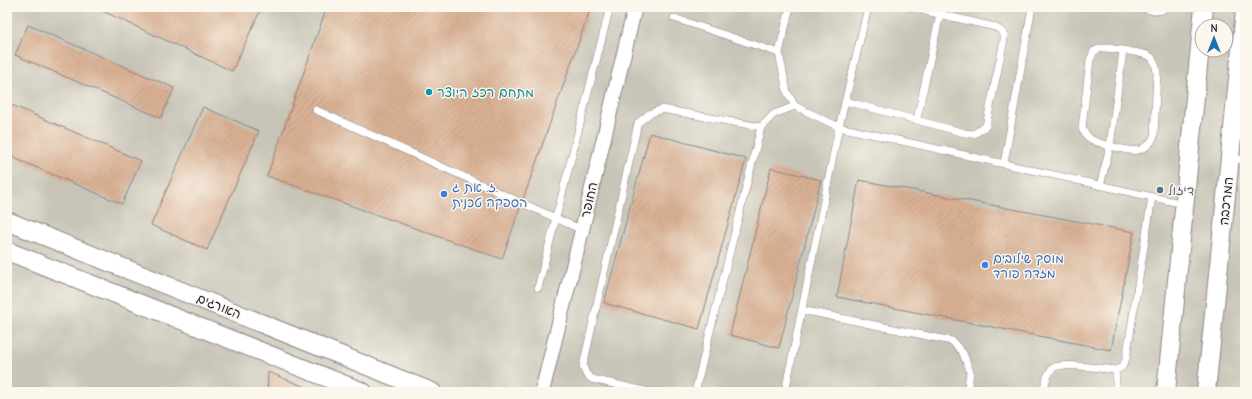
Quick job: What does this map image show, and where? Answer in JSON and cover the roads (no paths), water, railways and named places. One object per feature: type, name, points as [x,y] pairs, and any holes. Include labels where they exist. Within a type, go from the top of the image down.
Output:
[{"type":"street","name":"החופר","points":[[542,392],[635,7]]},
{"type":"street","points":[[1203,18],[1204,7]]},
{"type":"street","name":"המרכבה","points":[[1206,392],[1238,159],[1245,10]]},
{"type":"street","points":[[1166,392],[1199,58]]},
{"type":"street","name":"האורגים","points":[[7,221],[432,392]]},
{"type":"street","name":"האורגים","points":[[7,251],[363,392]]},
{"type":"lane","points":[[538,288],[610,7]]},
{"type":"lane","points":[[790,7],[779,53],[787,92],[795,106],[839,127],[1184,204]]},
{"type":"lane","points":[[785,392],[839,127],[868,7]]},
{"type":"lane","points":[[846,101],[965,133],[974,134],[986,126],[1004,34],[995,27],[909,7]]},
{"type":"lane","points":[[1004,164],[1032,7]]},
{"type":"lane","points":[[1139,7],[1155,11],[1162,10],[1164,7]]},
{"type":"lane","points":[[917,119],[940,14]]},
{"type":"lane","points":[[674,18],[779,53]]},
{"type":"lane","points":[[1101,48],[1146,54],[1152,57],[1157,72],[1154,137],[1149,145],[1136,151],[1110,146],[1090,139],[1085,135],[1082,128],[1090,60],[1094,51],[1101,48]]},
{"type":"lane","points":[[1100,186],[1110,146],[1123,51]]},
{"type":"lane","points":[[695,392],[762,127],[774,114],[795,106]]},
{"type":"lane","points":[[650,392],[592,379],[586,374],[583,366],[638,123],[649,114],[662,109],[762,127]]},
{"type":"lane","points":[[316,110],[582,230]]},
{"type":"lane","points":[[1043,392],[1048,374],[1053,368],[1062,365],[1116,370],[1122,367],[1126,359],[1152,197]]},
{"type":"lane","points":[[802,310],[952,341],[964,353],[970,372],[967,392]]},
{"type":"lane","points":[[1116,370],[1116,392]]},
{"type":"place","name":"מתחם רכז היוצר","points":[[429,92]]},
{"type":"place","name":"דיזול","points":[[1160,190]]},
{"type":"place","name":"ז. את ג. הספקה טכנית","points":[[444,194]]},
{"type":"place","name":"מוסך שילובים מזדה פורד","points":[[985,265]]}]
